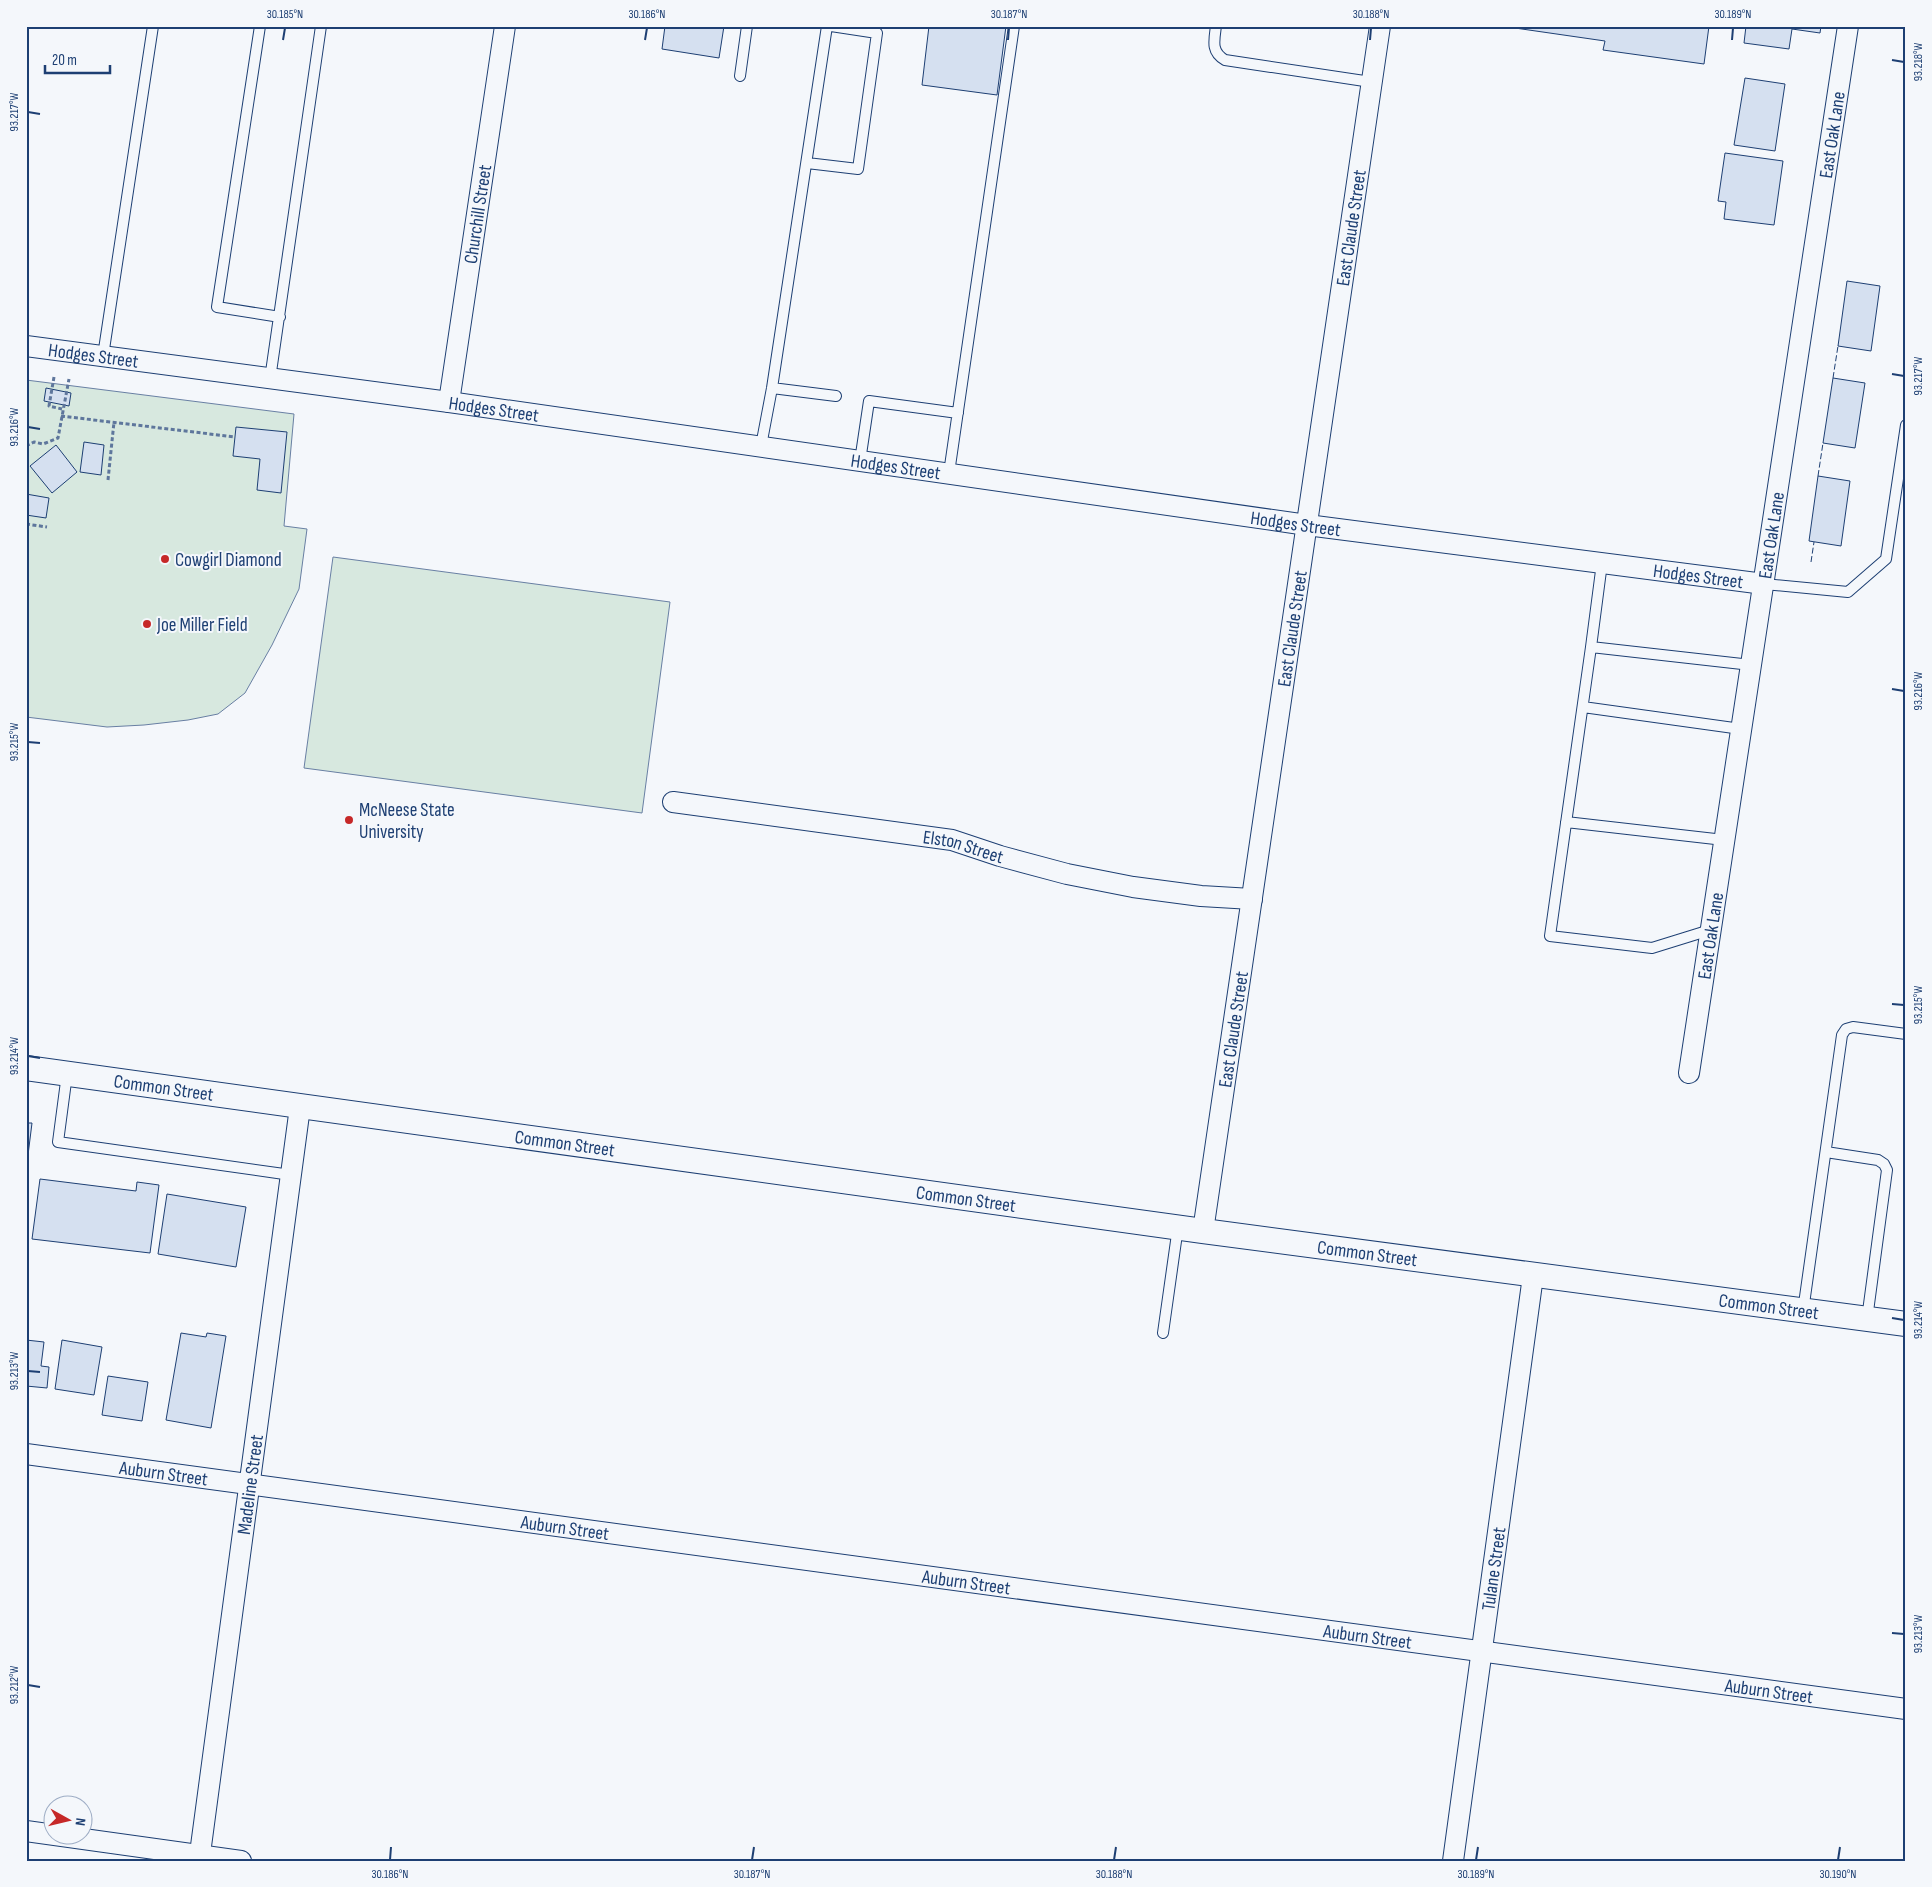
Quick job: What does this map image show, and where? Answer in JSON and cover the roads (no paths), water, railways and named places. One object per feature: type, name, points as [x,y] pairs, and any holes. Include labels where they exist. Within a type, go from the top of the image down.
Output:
[{"type":"street","name":"Churchill Street","points":[[449,402],[505,26]]},
{"type":"street","name":"East Oak Lane","points":[[1689,1073],[1848,26]]},
{"type":"street","name":"East Claude Street","points":[[1203,1231],[1371,82],[1375,27]]},
{"type":"street","name":"Hodges Street","points":[[26,346],[449,402],[1307,525],[1764,584]]},
{"type":"street","name":"Elston Street","points":[[673,802],[952,840],[1057,872],[1124,886],[1201,896],[1252,899]]},
{"type":"street","name":"Common Street","points":[[26,1068],[1533,1276],[1906,1324]]},
{"type":"street","name":"Madeline Street","points":[[199,1858],[300,1107]]},
{"type":"street","name":"Tulane Street","points":[[1453,1861],[1533,1276]]},
{"type":"street","name":"Auburn Street","points":[[26,1454],[1906,1708]]},
{"type":"street","points":[[26,1831],[199,1858],[241,1861]]},
{"type":"lane","points":[[103,356],[152,26]]},
{"type":"lane","points":[[260,26],[217,307],[280,317]]},
{"type":"lane","points":[[270,379],[321,26]]},
{"type":"lane","points":[[740,76],[748,26]]},
{"type":"lane","points":[[761,446],[772,388],[827,26]]},
{"type":"lane","points":[[807,163],[858,169],[877,33],[831,26]]},
{"type":"lane","points":[[950,474],[1014,26]]},
{"type":"lane","points":[[1216,26],[1215,53],[1225,60],[1371,82]]},
{"type":"lane","points":[[772,388],[836,396]]},
{"type":"lane","points":[[860,460],[869,401],[958,413]]},
{"type":"lane","points":[[1764,584],[1848,592],[1886,559],[1906,425]]},
{"type":"lane","points":[[1602,563],[1550,936],[1652,948],[1710,930]]},
{"type":"lane","points":[[1591,647],[1751,665]]},
{"type":"lane","points":[[1583,707],[1741,729]]},
{"type":"lane","points":[[1566,822],[1724,840]]},
{"type":"lane","points":[[1803,1311],[1842,1035],[1846,1029],[1853,1027],[1906,1034]]},
{"type":"lane","points":[[67,1074],[58,1142],[291,1175]]},
{"type":"lane","points":[[1826,1152],[1878,1160],[1884,1164],[1887,1170],[1867,1319]]},
{"type":"lane","points":[[1163,1333],[1178,1227]]},
{"type":"place","name":"Cowgirl Diamond","points":[[165,559]]},
{"type":"place","name":"Joe Miller Field","points":[[147,624]]},
{"type":"place","name":"McNeese State University","points":[[349,820]]}]
